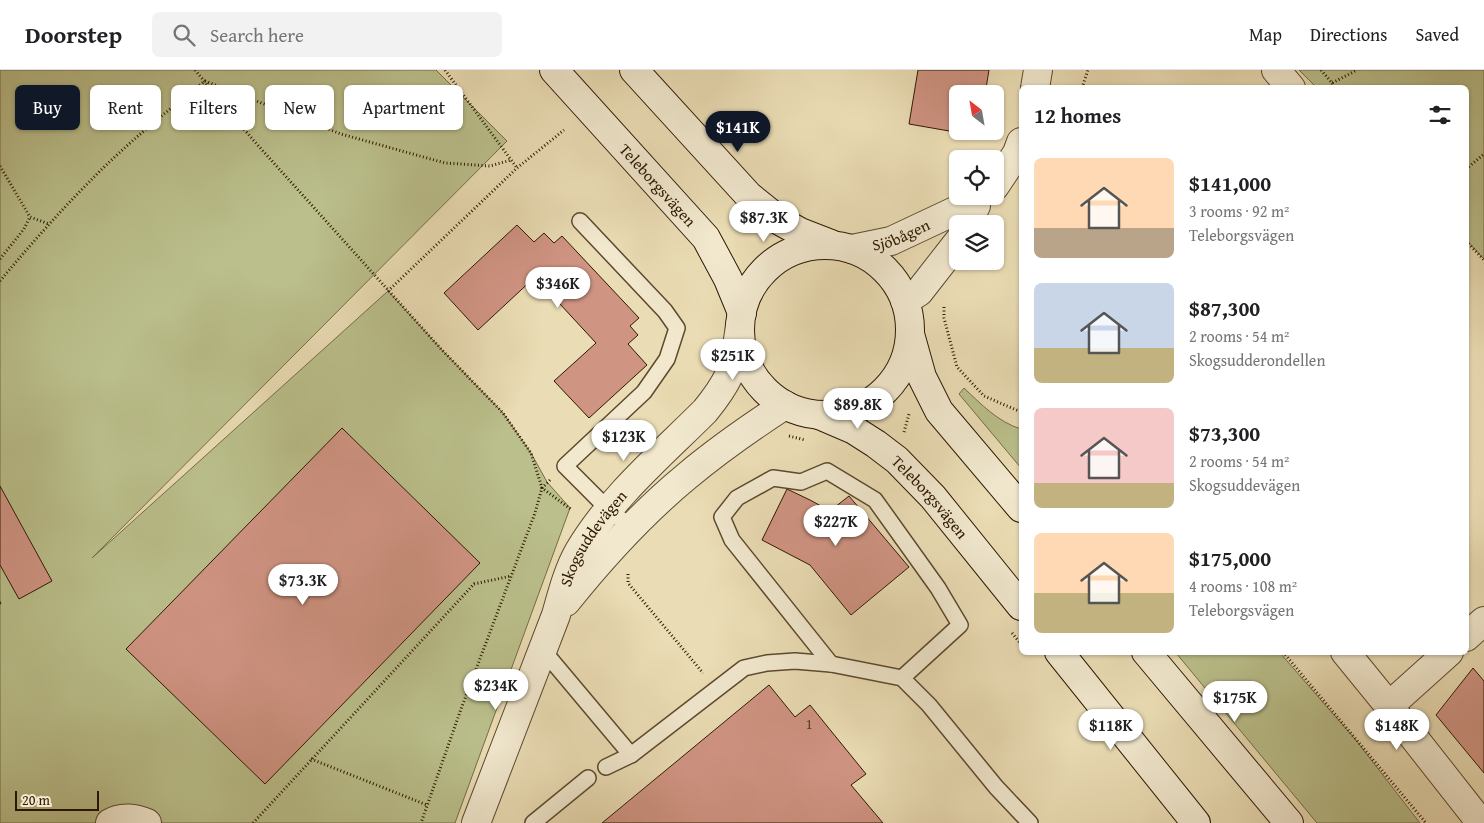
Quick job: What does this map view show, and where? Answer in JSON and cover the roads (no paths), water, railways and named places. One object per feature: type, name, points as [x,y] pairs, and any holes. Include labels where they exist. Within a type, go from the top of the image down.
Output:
[{"type":"main road","name":"Teleborgsvägen","points":[[554,70],[706,238],[722,265],[741,319]]},
{"type":"main road","points":[[634,70],[748,196],[780,221],[800,232],[866,255],[890,274],[899,287],[909,317],[910,333],[908,350],[902,366],[893,380],[882,393],[868,403],[852,410],[835,414],[801,411],[774,397],[755,377],[743,352],[741,319],[746,299],[753,286],[771,265],[789,254],[809,246],[845,248]]},
{"type":"main road","points":[[1036,85],[1038,70]]},
{"type":"main road","points":[[1276,70],[1288,85]]},
{"type":"main road","points":[[1004,172],[1019,148]]},
{"type":"main road","name":"Sjöbågen","points":[[845,248],[891,242],[957,210],[977,209]]},
{"type":"main road","points":[[905,301],[920,292],[949,254]]},
{"type":"main road","name":"Skogsuddevägen","points":[[476,823],[556,615],[578,552],[608,509],[705,412],[718,394],[730,374],[741,319]]},
{"type":"main road","points":[[910,333],[922,378],[939,411],[1019,506]]},
{"type":"main road","name":"Skogsuddevägen","points":[[556,615],[583,581],[632,528],[685,477],[740,434],[785,404]]},
{"type":"main road","name":"Teleborgsvägen","points":[[818,414],[854,430],[876,444],[897,460],[933,497],[1015,618]]},
{"type":"main road","points":[[1469,634],[1484,621]]},
{"type":"main road","points":[[1061,655],[1196,823]]},
{"type":"main road","points":[[1148,655],[1288,823]]},
{"type":"main road","points":[[1347,655],[1390,706],[1481,823]]},
{"type":"main road","points":[[1390,706],[1446,655]]},
{"type":"main road","points":[[110,823],[114,820],[135,818],[147,823]]},
{"type":"lane","points":[[580,222],[665,311],[677,328],[668,359],[644,392],[565,466],[608,509],[632,528]]},
{"type":"lane","points":[[831,664],[732,540],[722,517],[737,498],[772,478],[801,482],[827,471],[876,500],[938,588],[960,625],[902,678]]},
{"type":"lane","points":[[542,649],[632,755]]},
{"type":"lane","points":[[606,767],[632,755],[744,668],[767,663],[795,661],[831,664],[902,678],[930,705],[996,787],[1030,823]]},
{"type":"lane","points":[[532,823],[588,778]]}]
